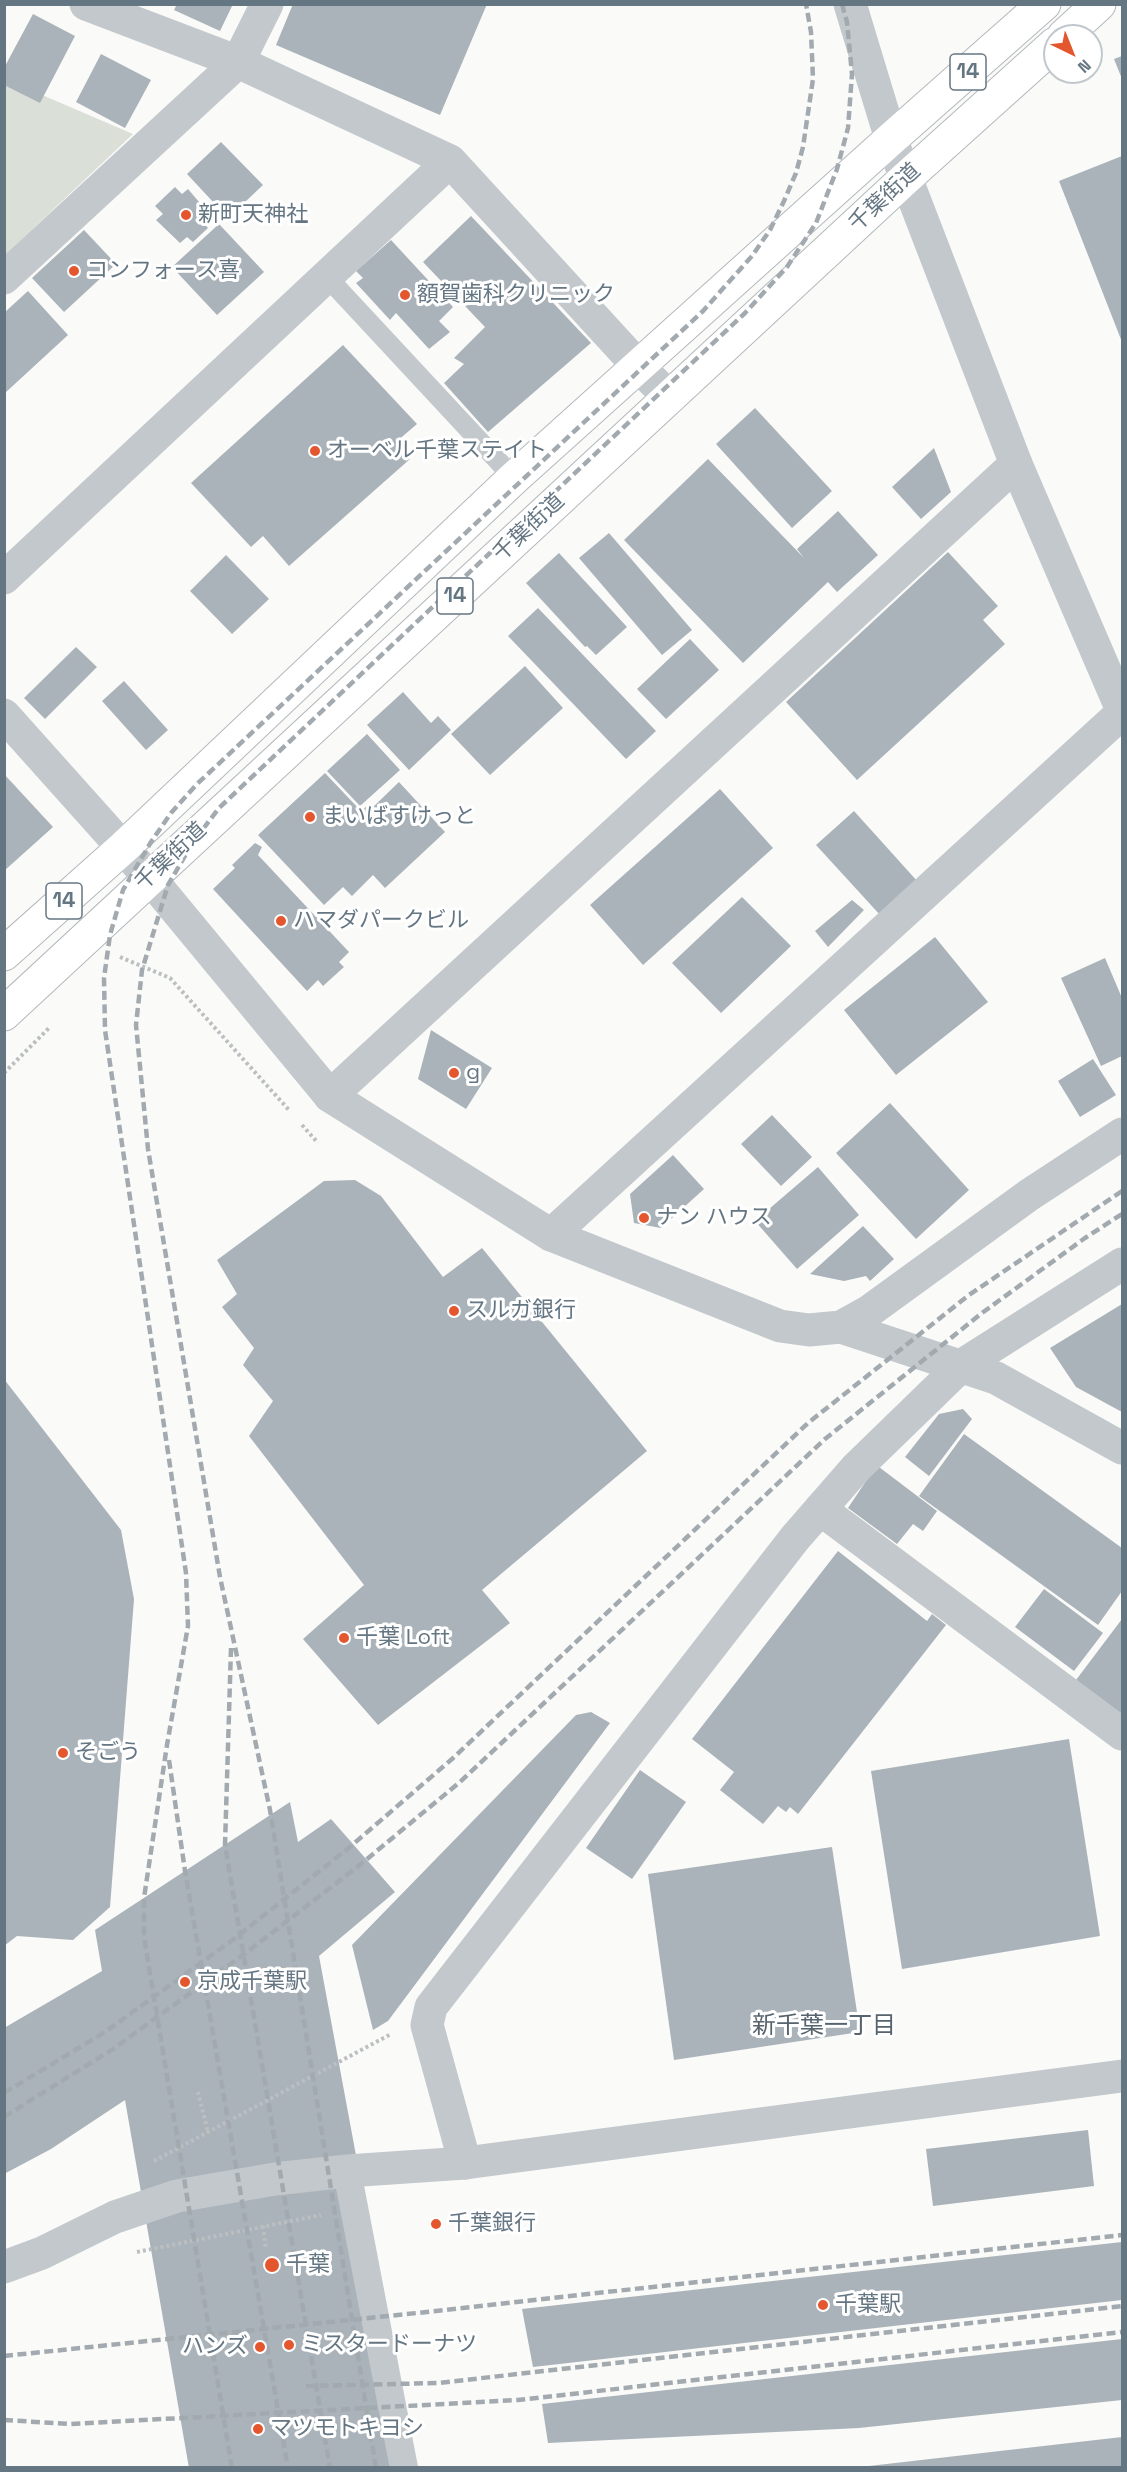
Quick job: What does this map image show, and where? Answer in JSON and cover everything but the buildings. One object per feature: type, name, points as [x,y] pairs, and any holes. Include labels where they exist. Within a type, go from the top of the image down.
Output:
[{"type":"highway","name":"千葉街道","points":[[4,954],[124,847],[514,478],[1044,4]]},
{"type":"highway","points":[[1077,24],[1099,4]]},
{"type":"highway","name":"千葉街道","points":[[4,1014],[149,877],[906,178],[1043,55]]},
{"type":"street","points":[[86,4],[238,62],[450,161],[639,368],[670,398]]},
{"type":"street","points":[[4,278],[238,62],[267,4]]},
{"type":"street","points":[[551,1235],[1122,711],[1016,465],[891,139],[845,6]]},
{"type":"street","points":[[4,578],[450,161]]},
{"type":"street","points":[[330,1096],[1016,465]]},
{"type":"street","points":[[4,715],[124,847],[330,1096],[551,1235],[780,1326],[809,1330],[841,1327],[996,1378],[1122,1448]]},
{"type":"street","points":[[841,1327],[868,1312],[1029,1194],[1122,1134]]},
{"type":"street","points":[[465,2163],[427,2025],[431,2007],[795,1538],[856,1468],[961,1366],[1122,1264]]},
{"type":"street","points":[[820,1509],[1122,1734]]},
{"type":"street","points":[[4,2267],[42,2253],[115,2217],[177,2196],[275,2179],[347,2171],[465,2163],[1122,2076]]},
{"type":"street","points":[[347,2171],[404,2468]]},
{"type":"lane","points":[[327,277],[514,478]]},
{"type":"path","points":[[117,956],[170,978],[318,1143]]},
{"type":"path","points":[[4,1073],[56,1020]]},
{"type":"path","points":[[151,2163],[389,2036],[395,2028]]},
{"type":"path","points":[[198,2092],[208,2132]]},
{"type":"path","points":[[127,2255],[354,2209]]},
{"type":"path","points":[[263,2226],[266,2249]]},
{"type":"shaded area","points":[[5,79],[133,134],[5,255]]},
{"type":"railway","points":[[232,2468],[144,1937],[144,1898],[188,1626],[186,1573],[105,1030],[104,978],[110,935],[123,890],[171,813],[197,784],[703,311],[752,256],[770,230],[784,201],[796,173],[803,147],[813,79],[811,32],[806,4]]},
{"type":"railway","points":[[376,2468],[270,1810],[220,1577],[148,1149],[136,1025],[142,970],[168,885],[193,842],[219,808],[745,313],[787,267],[816,223],[837,169],[848,128],[852,74],[847,22],[842,4]]},
{"type":"railway","points":[[4,2093],[105,2032],[234,1939],[351,1846],[452,1759],[808,1423],[969,1295],[1122,1191]]},
{"type":"railway","points":[[4,2117],[113,2049],[247,1952],[361,1864],[460,1782],[825,1439],[982,1313],[1122,1214]]},
{"type":"railway","points":[[231,1648],[225,1845],[330,2468]]},
{"type":"railway","points":[[169,1760],[185,1871],[288,2468]]},
{"type":"railway","points":[[4,2356],[1122,2235]]},
{"type":"railway","points":[[306,2386],[438,2383],[1122,2306]]},
{"type":"railway","points":[[4,2420],[70,2424],[518,2400],[1122,2332]]},
{"type":"place","name":"新町天神社","points":[[186,215]]},
{"type":"place","name":"コンフォース喜","points":[[74,271]]},
{"type":"place","name":"額賀歯科クリニック","points":[[405,295]]},
{"type":"place","name":"オーベル千葉ステイト","points":[[315,451]]},
{"type":"place","name":"まいばすけっと","points":[[310,817]]},
{"type":"place","name":"ハマダパークビル","points":[[281,921]]},
{"type":"place","name":"g","points":[[454,1073]]},
{"type":"place","name":"ナン ハウス","points":[[644,1218]]},
{"type":"place","name":"スルガ銀行","points":[[454,1311]]},
{"type":"place","name":"千葉 Loft","points":[[344,1638]]},
{"type":"place","name":"そごう","points":[[63,1753]]},
{"type":"place","name":"京成千葉駅","points":[[185,1982]]},
{"type":"place","name":"千葉銀行","points":[[436,2224]]},
{"type":"place","name":"千葉","points":[[272,2265]]},
{"type":"place","name":"千葉駅","points":[[823,2305]]},
{"type":"place","name":"ミスタードーナツ","points":[[289,2345]]},
{"type":"place","name":"ハンズ","points":[[260,2347]]},
{"type":"place","name":"マツモトキヨシ","points":[[258,2429]]},
{"type":"district","name":"新千葉一丁目","points":[[824,2026]]}]
